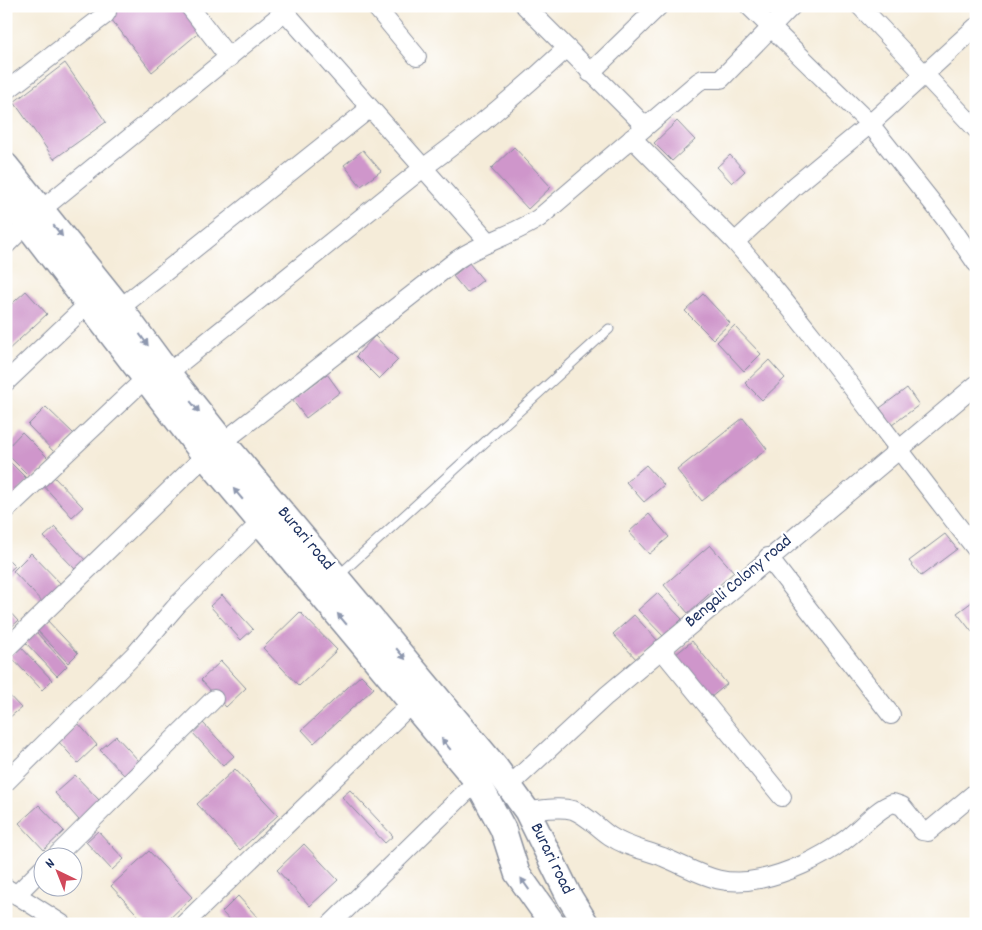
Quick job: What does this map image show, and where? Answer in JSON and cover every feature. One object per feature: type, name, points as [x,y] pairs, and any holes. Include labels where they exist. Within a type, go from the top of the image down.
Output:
[{"type":"main road","name":"Burari road","points":[[6,166],[34,216],[89,303],[157,375],[214,449],[261,522],[477,781],[503,828],[517,873],[553,924]]},
{"type":"main road","name":"Burari road","points":[[6,197],[34,216],[120,308],[157,375]]},
{"type":"main road","name":"Burari road","points":[[214,449],[336,577],[496,768],[528,811],[561,881],[586,924]]},
{"type":"street","points":[[6,91],[105,15],[107,12],[106,6]]},
{"type":"street","points":[[189,6],[229,58]]},
{"type":"street","points":[[375,6],[417,57]]},
{"type":"street","points":[[525,6],[645,126]]},
{"type":"street","points":[[590,72],[659,6]]},
{"type":"street","points":[[749,6],[870,124],[950,225],[976,263]]},
{"type":"street","points":[[6,649],[214,449],[458,259],[488,241],[517,230],[539,218],[645,126],[703,79],[721,78],[792,6]]},
{"type":"street","points":[[860,6],[976,129]]},
{"type":"street","points":[[6,245],[34,216],[229,58],[282,9],[488,241]]},
{"type":"street","points":[[735,242],[795,186],[870,124],[976,26]]},
{"type":"street","points":[[6,510],[157,375],[460,141],[522,90],[567,48]]},
{"type":"street","points":[[120,308],[369,109]]},
{"type":"street","points":[[632,138],[735,242],[823,348],[898,450],[976,548]]},
{"type":"street","points":[[6,382],[89,303]]},
{"type":"street","name":"Bengali Colony road","points":[[509,786],[606,696],[768,557],[976,385]]},
{"type":"street","points":[[6,782],[136,654],[178,604],[261,522]]},
{"type":"street","points":[[768,557],[891,716]]},
{"type":"street","points":[[661,649],[782,797]]},
{"type":"street","points":[[64,848],[214,698]]},
{"type":"street","points":[[184,924],[412,702]]},
{"type":"street","points":[[331,924],[477,781]]},
{"type":"street","points":[[528,811],[573,810],[611,837],[629,846],[664,858],[699,875],[729,883],[778,874],[813,859],[842,843],[893,803],[902,806],[922,831],[928,832],[976,792]]},
{"type":"street","points":[[32,876],[11,892],[62,924]]},
{"type":"lane","points":[[336,577],[609,329]]},
{"type":"building","points":[[118,6],[183,6],[202,30],[152,72],[108,15]]},
{"type":"building","points":[[65,63],[106,122],[54,159],[14,102]]},
{"type":"building","points":[[677,121],[695,140],[672,161],[654,143]]},
{"type":"building","points":[[514,147],[551,187],[528,209],[491,169]]},
{"type":"building","points":[[363,150],[381,171],[361,186],[344,165]]},
{"type":"building","points":[[730,155],[745,171],[732,183],[717,167]]},
{"type":"building","points":[[469,263],[483,280],[467,293],[453,276]]},
{"type":"building","points":[[26,291],[47,314],[6,352],[6,309]]},
{"type":"building","points":[[703,294],[730,323],[713,339],[685,311]]},
{"type":"building","points":[[734,326],[761,354],[744,371],[717,342]]},
{"type":"building","points":[[375,336],[398,360],[379,379],[356,356]]},
{"type":"building","points":[[769,360],[785,378],[762,400],[745,383]]},
{"type":"building","points":[[327,374],[340,392],[306,418],[292,400]]},
{"type":"building","points":[[907,388],[919,405],[892,425],[880,408]]},
{"type":"building","points":[[46,407],[75,435],[56,454],[28,425]]},
{"type":"building","points":[[743,418],[767,449],[702,501],[677,470]]},
{"type":"building","points":[[22,432],[51,461],[32,479],[6,453],[6,449]]},
{"type":"building","points":[[6,458],[29,481],[11,499],[6,495]]},
{"type":"building","points":[[646,465],[664,485],[644,502],[626,482]]},
{"type":"building","points":[[51,474],[83,507],[72,517],[41,483]]},
{"type":"building","points":[[649,514],[669,537],[649,554],[629,532]]},
{"type":"building","points":[[55,527],[86,561],[76,570],[44,537]]},
{"type":"building","points":[[945,534],[957,549],[921,576],[909,561]]},
{"type":"building","points":[[710,545],[734,572],[688,613],[664,585]]},
{"type":"building","points":[[31,553],[64,587],[45,605],[13,571]]},
{"type":"building","points":[[6,557],[15,566],[6,574]]},
{"type":"building","points":[[657,593],[682,619],[664,637],[638,610]]},
{"type":"building","points":[[222,595],[253,629],[241,640],[210,606]]},
{"type":"building","points":[[976,599],[976,629],[972,632],[957,613]]},
{"type":"building","points":[[6,608],[18,621],[9,629],[6,625]]},
{"type":"building","points":[[300,612],[337,650],[299,686],[263,648]]},
{"type":"building","points":[[634,615],[659,642],[638,661],[613,634]]},
{"type":"building","points":[[46,619],[78,653],[68,663],[36,629]]},
{"type":"building","points":[[36,632],[67,666],[57,676],[25,642]]},
{"type":"building","points":[[692,641],[727,684],[710,698],[675,655]]},
{"type":"building","points":[[20,646],[52,680],[42,690],[10,656]]},
{"type":"building","points":[[221,661],[246,688],[226,707],[201,680]]},
{"type":"building","points":[[361,675],[374,688],[314,743],[302,730]]},
{"type":"building","points":[[6,692],[21,708],[10,717],[6,713]]},
{"type":"building","points":[[78,723],[97,745],[78,763],[58,741]]},
{"type":"building","points":[[203,723],[234,756],[223,766],[192,732]]},
{"type":"building","points":[[116,736],[139,761],[124,775],[100,750]]},
{"type":"building","points":[[235,769],[278,815],[240,850],[197,804]]},
{"type":"building","points":[[75,775],[100,801],[79,820],[55,793]]},
{"type":"building","points":[[350,790],[393,836],[385,843],[342,797]]},
{"type":"building","points":[[39,805],[64,831],[46,848],[42,848],[19,823]]},
{"type":"building","points":[[98,831],[124,859],[112,870],[86,842]]},
{"type":"building","points":[[304,844],[338,880],[310,906],[277,870]]},
{"type":"building","points":[[149,851],[192,897],[164,924],[146,924],[111,886]]},
{"type":"building","points":[[238,896],[259,919],[253,924],[233,924],[222,912]]}]
